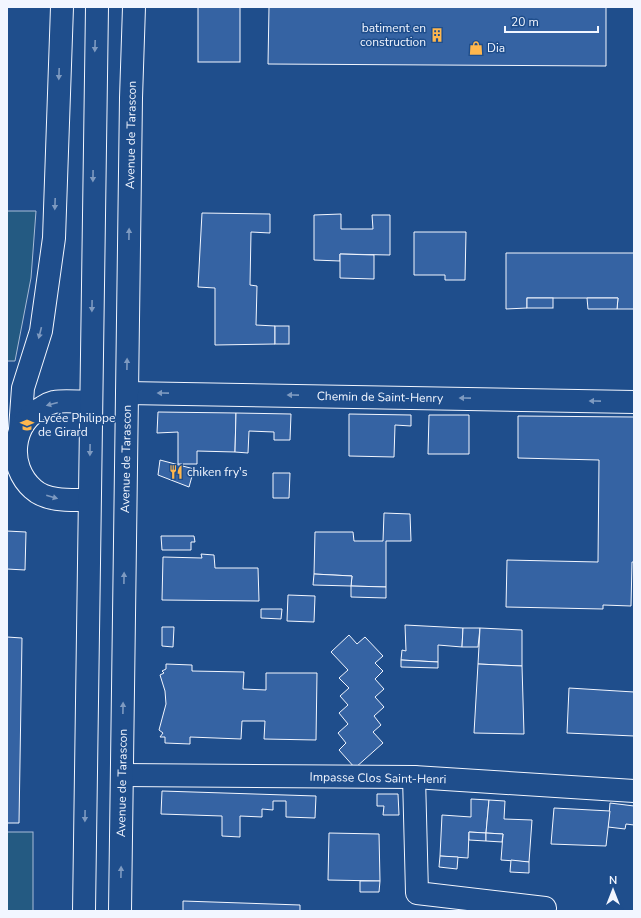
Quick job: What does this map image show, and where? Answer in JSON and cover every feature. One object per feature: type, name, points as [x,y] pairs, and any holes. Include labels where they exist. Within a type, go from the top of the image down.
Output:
[{"type":"street","points":[[62,7],[54,238],[41,331],[23,388],[20,429],[15,451],[20,472],[34,490],[54,499],[90,500]]},
{"type":"street","points":[[84,911],[97,7]]},
{"type":"street","name":"Avenue de Tarascon","points":[[120,911],[131,98],[134,7]]},
{"type":"street","name":"Chemin de Saint-Henry","points":[[127,393],[634,402]]},
{"type":"street","points":[[20,429],[33,412],[53,402],[91,402]]},
{"type":"street","name":"Impasse Clos Saint-Henri","points":[[122,775],[414,777],[634,791]]},
{"type":"street","points":[[414,777],[417,893],[545,908]]},
{"type":"shaded area","points":[[7,211],[36,211],[31,278],[15,361],[7,361]]},
{"type":"shaded area","points":[[7,832],[33,832],[33,911],[7,911]]},
{"type":"building","points":[[198,7],[240,7],[240,62],[198,62]]},
{"type":"building","name":"batiment en construction","points":[[269,7],[606,7],[606,66],[268,64]]},
{"type":"building","points":[[202,213],[270,214],[270,233],[251,232],[250,285],[257,286],[256,325],[275,326],[275,344],[215,345],[215,288],[198,287]]},
{"type":"building","points":[[341,214],[341,229],[373,229],[372,215],[390,215],[390,255],[340,254],[340,261],[314,260],[314,215]]},
{"type":"building","points":[[414,232],[466,232],[465,280],[445,280],[445,275],[414,275]]},
{"type":"building","points":[[506,253],[634,253],[634,309],[617,309],[618,298],[527,298],[527,308],[506,309]]},
{"type":"building","points":[[340,254],[374,255],[374,279],[340,278]]},
{"type":"building","points":[[527,298],[553,298],[553,308],[527,308]]},
{"type":"building","points":[[587,298],[618,298],[617,309],[588,309]]},
{"type":"building","points":[[275,326],[289,326],[289,344],[275,344]]},
{"type":"building","points":[[158,412],[236,413],[235,452],[197,451],[197,464],[178,464],[178,432],[157,433]]},
{"type":"building","points":[[236,413],[291,414],[290,440],[274,440],[274,432],[249,431],[248,453],[235,452]]},
{"type":"building","points":[[349,414],[411,415],[411,426],[395,425],[394,457],[349,456]]},
{"type":"building","points":[[429,415],[469,415],[469,454],[428,454]]},
{"type":"building","points":[[518,416],[634,417],[634,562],[632,562],[631,606],[603,605],[603,609],[506,607],[507,560],[598,562],[599,460],[518,458]]},
{"type":"building","name":"chiken fry's","points":[[160,460],[194,469],[189,487],[158,475]]},
{"type":"building","points":[[273,473],[290,473],[289,498],[273,498]]},
{"type":"building","points":[[384,513],[410,514],[411,541],[386,541],[386,587],[351,586],[352,576],[314,574],[315,532],[353,532],[354,541],[383,541]]},
{"type":"building","points":[[7,531],[26,532],[25,570],[7,569]]},
{"type":"building","points":[[161,536],[194,536],[195,542],[191,542],[191,550],[162,550]]},
{"type":"building","points":[[201,554],[214,555],[215,568],[258,568],[259,601],[162,600],[163,557],[202,558]]},
{"type":"building","points":[[314,574],[352,576],[351,586],[313,585]]},
{"type":"building","points":[[351,586],[386,587],[386,598],[351,597]]},
{"type":"building","points":[[288,595],[315,596],[314,622],[287,621]]},
{"type":"building","points":[[261,609],[282,609],[281,619],[261,618]]},
{"type":"building","points":[[405,625],[463,628],[462,647],[438,645],[438,662],[401,660],[402,650],[406,651]]},
{"type":"building","points":[[162,627],[174,627],[173,647],[162,646]]},
{"type":"building","points":[[463,628],[480,628],[478,647],[462,647]]},
{"type":"building","points":[[480,628],[522,630],[522,666],[478,664]]},
{"type":"building","points":[[349,635],[357,644],[365,637],[383,656],[375,663],[383,671],[375,679],[384,689],[375,697],[384,707],[374,716],[381,725],[373,732],[383,743],[355,768],[339,750],[346,743],[338,733],[348,724],[339,713],[348,705],[340,696],[349,688],[339,678],[348,670],[331,652]]},
{"type":"building","points":[[7,637],[22,638],[19,823],[7,823]]},
{"type":"building","points":[[401,660],[438,662],[438,668],[401,667]]},
{"type":"building","points":[[166,664],[192,665],[192,671],[244,672],[243,689],[266,690],[266,673],[317,673],[316,740],[264,739],[265,721],[242,721],[241,739],[190,737],[190,744],[165,743],[165,737],[160,737],[163,733],[159,730],[166,704],[165,691],[160,675],[164,673],[162,671],[166,669]]},
{"type":"building","points":[[478,664],[522,666],[524,734],[474,733]]},
{"type":"building","points":[[569,688],[634,692],[634,736],[567,733]]},
{"type":"building","points":[[162,791],[316,796],[315,818],[286,817],[286,801],[273,801],[273,810],[262,809],[262,817],[240,816],[240,837],[222,836],[222,816],[161,814]]},
{"type":"building","points":[[377,794],[398,794],[399,815],[383,815],[384,806],[377,806]]},
{"type":"building","points":[[471,799],[489,800],[486,833],[469,832],[468,858],[440,856],[442,815],[471,817]]},
{"type":"building","points":[[489,800],[505,801],[504,819],[532,820],[529,862],[501,860],[503,834],[486,833]]},
{"type":"building","points":[[610,803],[634,806],[634,825],[626,824],[625,829],[608,827]]},
{"type":"building","points":[[554,808],[610,811],[606,846],[551,844]]},
{"type":"building","points":[[469,832],[486,833],[486,841],[469,840]]},
{"type":"building","points":[[329,833],[379,834],[380,881],[328,880]]},
{"type":"building","points":[[486,833],[503,834],[502,842],[486,841]]},
{"type":"building","points":[[440,856],[458,857],[457,869],[439,867]]},
{"type":"building","points":[[511,860],[529,862],[529,873],[510,872]]},
{"type":"building","points":[[360,881],[380,881],[379,892],[360,892]]},
{"type":"building","points":[[183,901],[300,905],[300,911],[183,911]]},
{"type":"place","name":"batiment en construction","points":[[437,35]]},
{"type":"place","name":"Dia","points":[[476,48]]},
{"type":"place","name":"Lycée Philippe de Girard","points":[[27,425]]},
{"type":"place","name":"chiken fry's","points":[[176,472]]}]
